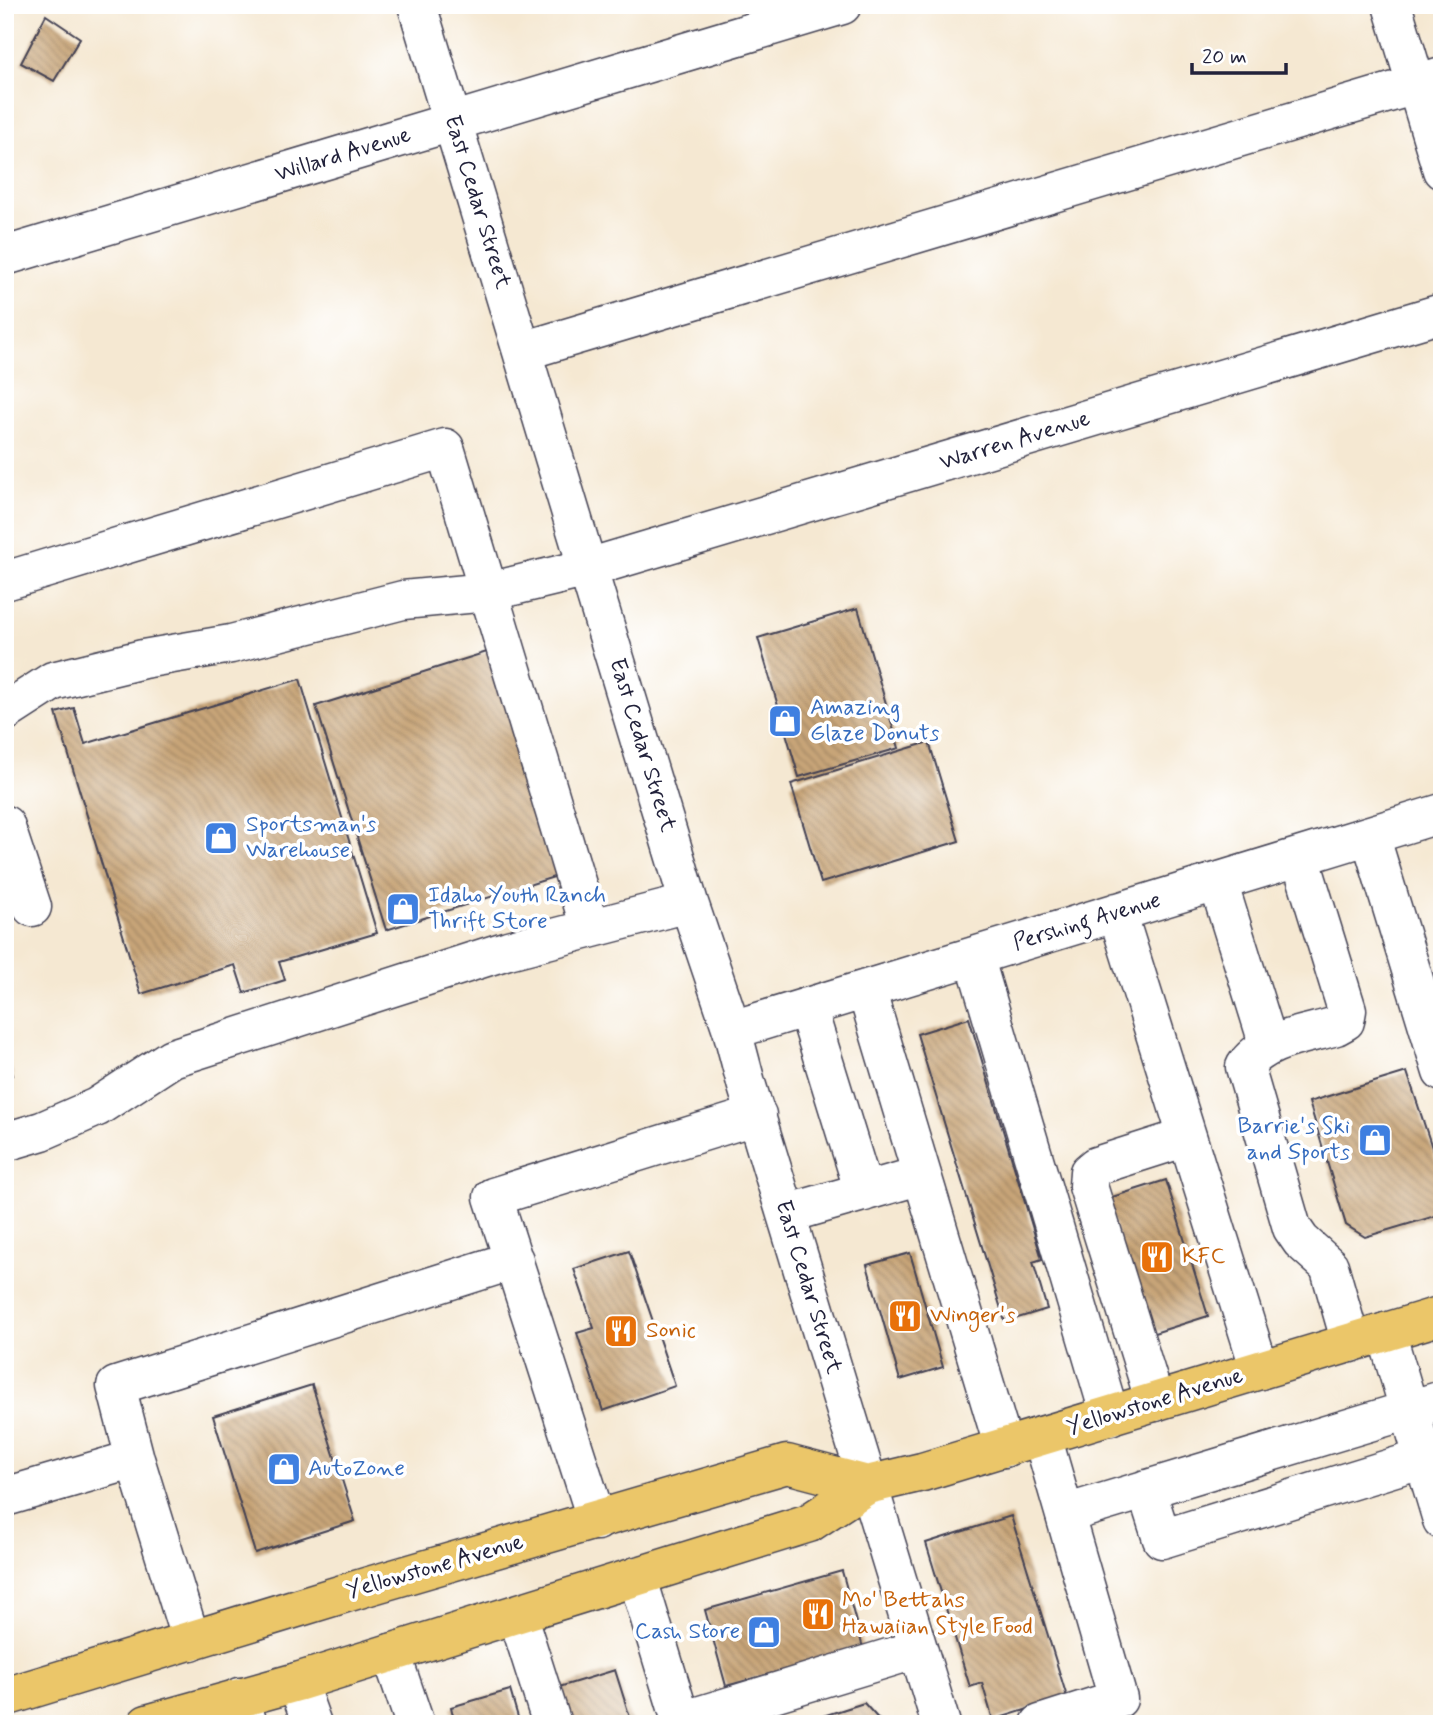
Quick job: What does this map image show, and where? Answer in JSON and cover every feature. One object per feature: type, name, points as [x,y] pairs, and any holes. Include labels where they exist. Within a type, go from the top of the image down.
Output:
[{"type":"main road","name":"Yellowstone Avenue","points":[[147,1724],[244,1710],[297,1682],[809,1523],[867,1485],[1004,1448],[1442,1315]]},
{"type":"main road","name":"Yellowstone Avenue","points":[[5,1697],[369,1586],[787,1464],[867,1485]]},
{"type":"street","name":"East Cedar Street","points":[[417,5],[942,1724]]},
{"type":"street","name":"Willard Avenue","points":[[5,256],[842,5]]},
{"type":"street","points":[[1392,5],[1429,81],[1442,170]]},
{"type":"street","points":[[523,351],[1429,81]]},
{"type":"street","name":"Warren Avenue","points":[[5,712],[53,681],[144,659],[231,644],[403,600],[488,592],[588,568],[1442,313]]},
{"type":"street","points":[[5,582],[445,448],[590,928]]},
{"type":"street","name":"Pershing Avenue","points":[[732,1030],[1442,813]]},
{"type":"street","points":[[5,825],[32,907]]},
{"type":"street","points":[[1370,835],[1442,1072]]},
{"type":"street","points":[[1300,857],[1347,1010],[1345,1021],[1269,1046],[1253,1055],[1245,1067],[1292,1228],[1301,1241],[1329,1266],[1368,1337],[1425,1404],[1424,1458],[1442,1520]]},
{"type":"street","points":[[1218,882],[1269,1046]]},
{"type":"street","points":[[5,1142],[42,1131],[97,1107],[172,1058],[508,950],[690,903]]},
{"type":"street","points":[[1117,912],[1260,1370]]},
{"type":"street","points":[[974,956],[1110,1416]]},
{"type":"street","points":[[866,989],[1004,1448]]},
{"type":"street","points":[[807,1007],[864,1192]]},
{"type":"street","points":[[597,1521],[493,1196],[757,1115]]},
{"type":"street","points":[[1155,1402],[1088,1186],[1089,1172],[1096,1166],[1187,1137]]},
{"type":"street","points":[[786,1214],[922,1175]]},
{"type":"street","points":[[191,1641],[135,1459],[116,1387],[514,1260]]},
{"type":"street","points":[[1065,1514],[1425,1404]]},
{"type":"street","points":[[1040,1724],[1122,1712],[1042,1436]]},
{"type":"street","points":[[1146,1489],[1162,1539],[1424,1458]]},
{"type":"street","points":[[5,1497],[135,1459]]},
{"type":"street","points":[[637,1576],[682,1723],[918,1649]]},
{"type":"street","points":[[517,1614],[552,1724]]},
{"type":"street","points":[[391,1653],[415,1724]]},
{"type":"street","points":[[297,1682],[313,1724]]},
{"type":"building","points":[[46,15],[80,38],[54,81],[21,63]]},
{"type":"building","points":[[858,608],[899,748],[799,777],[758,638]]},
{"type":"building","points":[[490,651],[560,875],[386,930],[316,706]]},
{"type":"building","name":"Sportsman's Warehouse","points":[[300,679],[377,933],[279,962],[285,980],[244,993],[235,965],[141,994],[56,713],[74,708],[85,744]]},
{"type":"building","points":[[929,742],[959,841],[821,883],[791,784]]},
{"type":"building","points":[[969,1018],[1042,1259],[1033,1262],[1047,1309],[1005,1322],[917,1034]]},
{"type":"building","points":[[5,1049],[13,1075],[5,1077]]},
{"type":"building","name":"Barrie's Ski and Sports","points":[[1407,1072],[1442,1178],[1442,1214],[1365,1237],[1346,1225],[1309,1102]]},
{"type":"building","name":"KFC","points":[[1166,1180],[1208,1316],[1148,1335],[1106,1199]]},
{"type":"building","name":"Sonic","points":[[629,1251],[675,1386],[603,1411],[577,1333],[594,1328],[574,1269]]},
{"type":"building","name":"Winger's","points":[[910,1253],[943,1367],[900,1380],[867,1265]]},
{"type":"building","name":"AutoZone","points":[[312,1385],[355,1521],[255,1553],[213,1416]]},
{"type":"building","points":[[1011,1516],[1067,1697],[993,1720],[982,1683],[970,1687],[926,1543]]},
{"type":"building","points":[[842,1571],[863,1648],[726,1686],[705,1610]]},
{"type":"building","points":[[615,1670],[632,1724],[567,1724],[556,1688]]},
{"type":"building","points":[[510,1690],[520,1724],[455,1724],[451,1707]]},
{"type":"building","points":[[864,1703],[883,1724],[801,1724],[801,1723]]},
{"type":"place","name":"Amazing Glaze Donuts","points":[[785,721]]},
{"type":"place","name":"Sportsman's Warehouse","points":[[221,838]]},
{"type":"place","name":"Idaho Youth Ranch Thrift Store","points":[[403,909]]},
{"type":"place","name":"Barrie's Ski and Sports","points":[[1375,1140]]},
{"type":"place","name":"KFC","points":[[1157,1257]]},
{"type":"place","name":"Winger's","points":[[905,1316]]},
{"type":"place","name":"Sonic","points":[[621,1331]]},
{"type":"place","name":"AutoZone","points":[[284,1469]]},
{"type":"place","name":"Mo' Bettahs Hawaiian Style Food","points":[[818,1614]]},
{"type":"place","name":"Cash Store","points":[[764,1632]]}]
